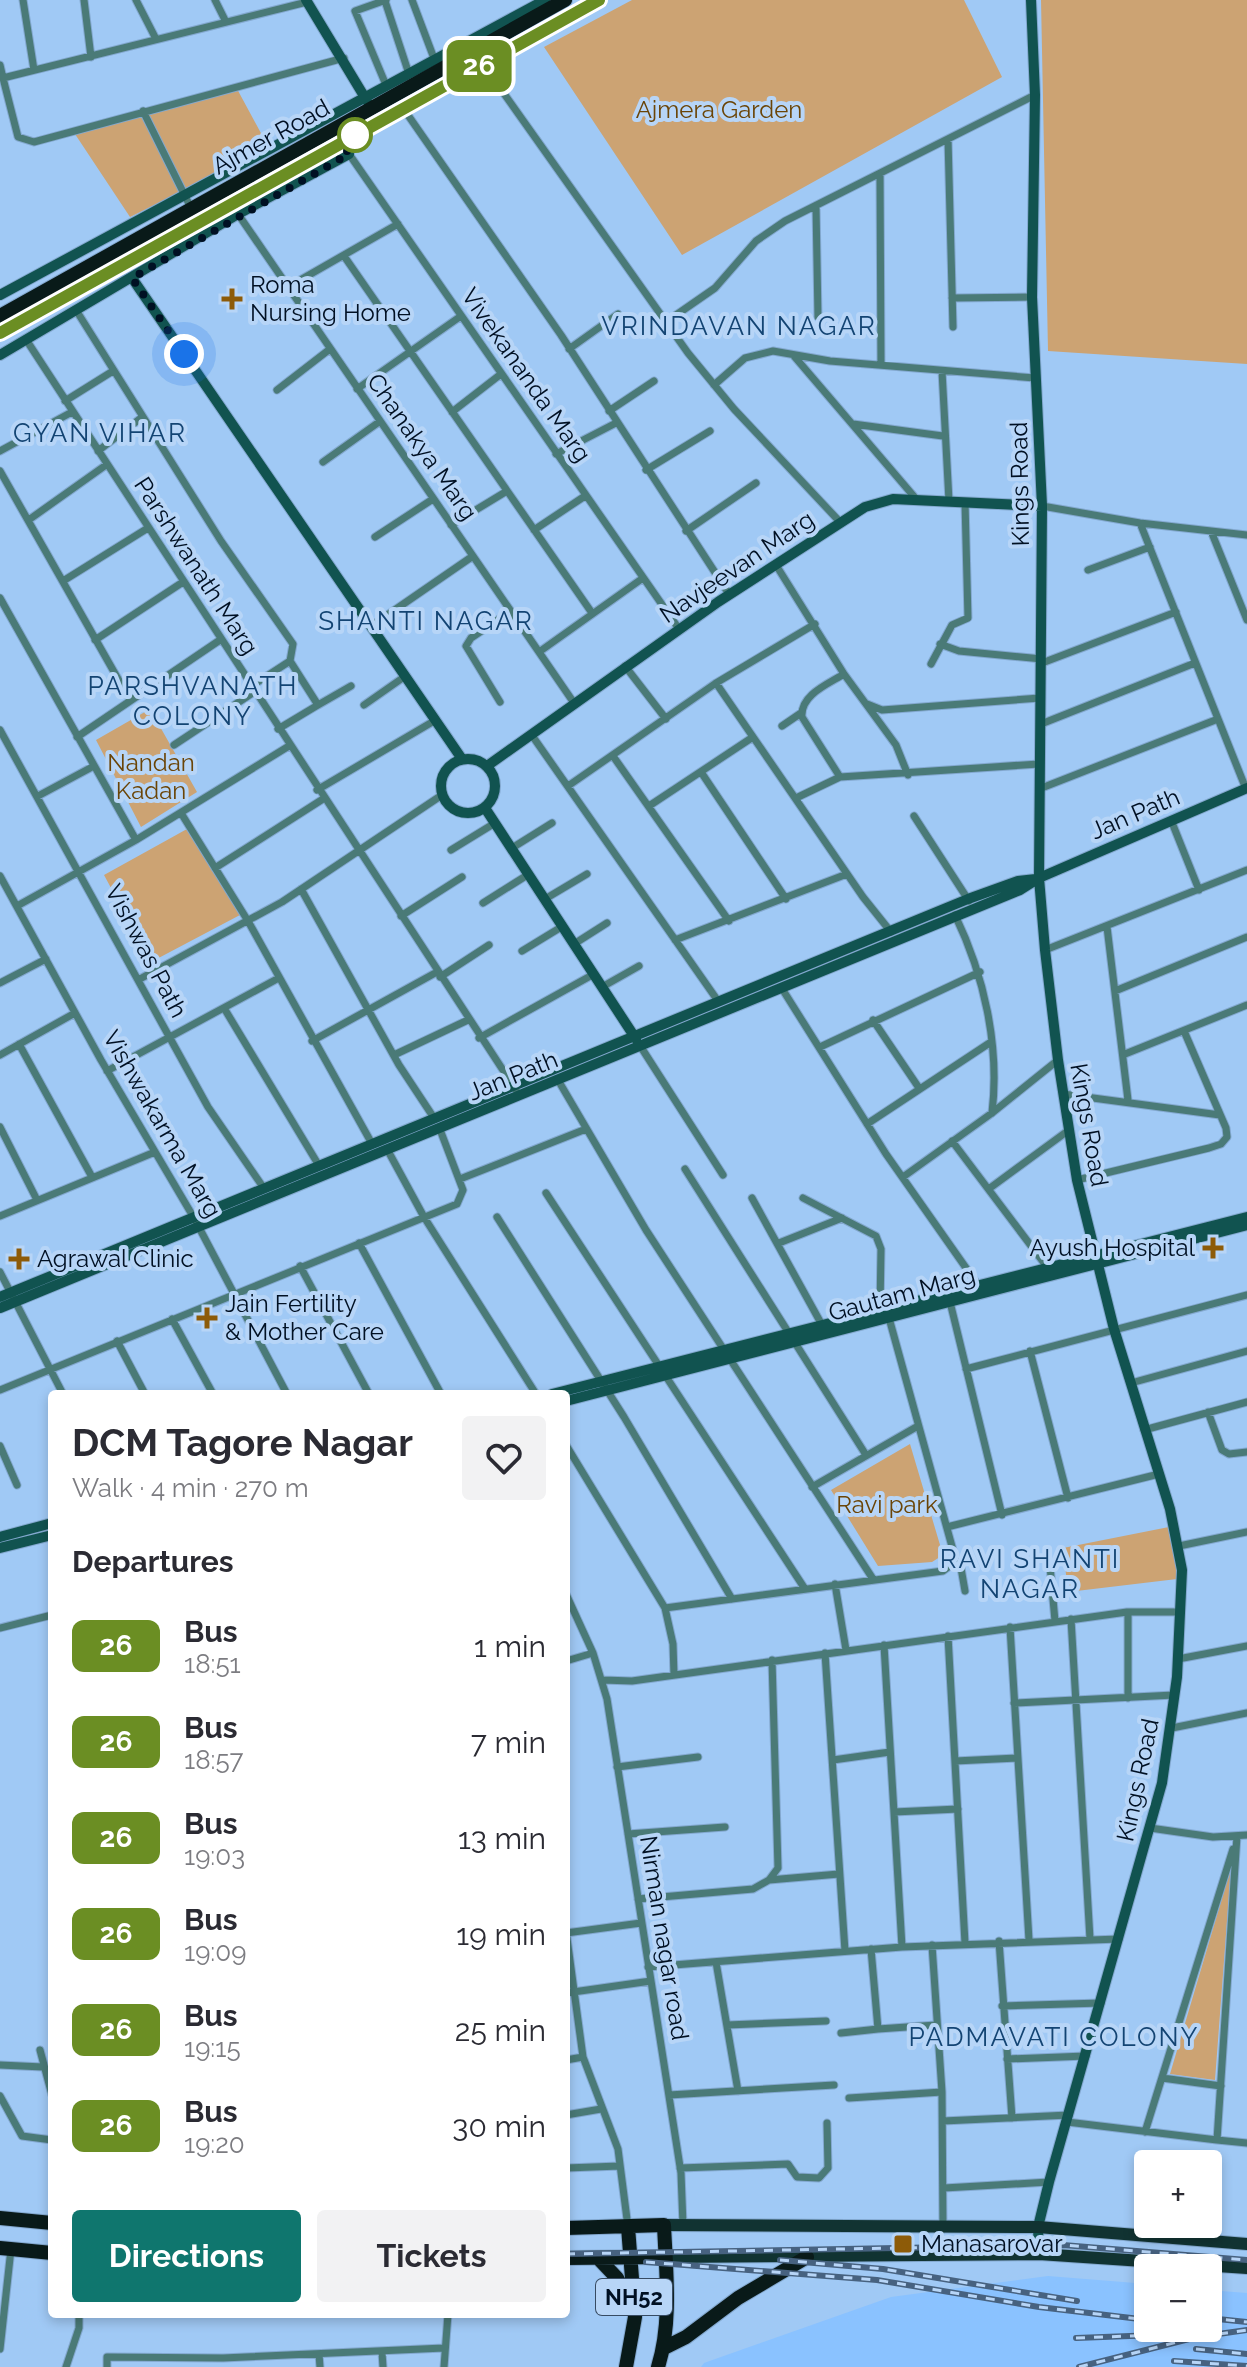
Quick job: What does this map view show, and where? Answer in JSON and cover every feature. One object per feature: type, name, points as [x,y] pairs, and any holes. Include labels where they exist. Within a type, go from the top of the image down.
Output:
[{"type":"highway","name":"Ajmer Road","points":[[0,316],[191,208],[367,101],[565,0]]},
{"type":"highway","name":"Ajmer Road","points":[[0,333],[345,148],[382,120],[599,0]]},
{"type":"highway","points":[[0,2218],[48,2223]]},
{"type":"highway","points":[[570,2228],[664,2225]]},
{"type":"highway","name":"NH52","points":[[658,2367],[664,2348],[664,2225]]},
{"type":"highway","name":"NH52","points":[[626,2367],[635,2317],[628,2227]]},
{"type":"highway","points":[[5,2248],[48,2253]]},
{"type":"highway","name":"NH52","points":[[570,2258],[665,2257]]},
{"type":"highway","points":[[664,2348],[686,2337],[738,2298],[807,2257]]},
{"type":"highway","points":[[598,2258],[617,2278],[635,2317]]},
{"type":"main road","points":[[664,2225],[943,2229],[1038,2227],[1247,2244]]},
{"type":"main road","points":[[665,2257],[1039,2254],[1247,2268]]},
{"type":"street","points":[[23,0],[34,70]]},
{"type":"street","points":[[84,0],[91,57]]},
{"type":"street","points":[[136,0],[156,39]]},
{"type":"street","points":[[215,0],[226,22]]},
{"type":"street","points":[[386,85],[355,11],[385,0],[409,74]]},
{"type":"street","points":[[412,0],[435,61]]},
{"type":"street","points":[[0,295],[186,192],[367,101],[386,85],[545,0]]},
{"type":"street","name":"Kings Road","points":[[1031,0],[1035,95],[1032,297],[1042,506],[1041,724],[1037,790],[1045,950],[1077,1180],[1114,1329],[1179,1546],[1181,1612],[1172,1728],[1150,1828],[1049,2182],[1038,2227],[1039,2254]]},
{"type":"street","points":[[3,78],[307,1],[344,58],[367,101],[382,120]]},
{"type":"street","points":[[0,65],[18,137],[24,142],[344,58]]},
{"type":"street","points":[[483,64],[714,385],[840,522]]},
{"type":"street","points":[[666,322],[715,288],[756,241],[816,206],[1035,95]]},
{"type":"street","points":[[403,108],[569,349],[729,594]]},
{"type":"street","points":[[143,111],[186,192],[191,208]]},
{"type":"street","points":[[948,139],[953,327]]},
{"type":"street","points":[[0,355],[345,148]]},
{"type":"street","name":"Vivekananda Marg","points":[[345,148],[679,629]]},
{"type":"street","points":[[880,174],[881,364]]},
{"type":"street","points":[[816,206],[818,317]]},
{"type":"street","name":"Chanakya Marg","points":[[238,214],[574,703]]},
{"type":"street","points":[[288,287],[398,224]]},
{"type":"street","points":[[344,256],[592,613]]},
{"type":"street","points":[[132,278],[462,759]]},
{"type":"street","points":[[952,298],[1032,297]]},
{"type":"street","points":[[76,310],[141,418],[293,644],[290,661],[318,705]]},
{"type":"street","points":[[569,349],[618,314]]},
{"type":"street","points":[[357,389],[461,316]]},
{"type":"street","name":"Parshwanath Marg","points":[[27,341],[317,790],[516,1090]]},
{"type":"street","points":[[277,390],[330,349]]},
{"type":"street","points":[[714,385],[745,358],[758,352],[1035,378]]},
{"type":"street","points":[[794,356],[917,500]]},
{"type":"street","points":[[65,401],[113,371]]},
{"type":"street","points":[[942,371],[943,436],[949,501]]},
{"type":"street","points":[[452,412],[501,374]]},
{"type":"street","points":[[609,411],[654,381]]},
{"type":"street","points":[[0,451],[72,412]]},
{"type":"street","points":[[98,451],[141,418]]},
{"type":"street","points":[[323,462],[379,422]]},
{"type":"street","points":[[556,454],[616,423]]},
{"type":"street","points":[[853,424],[943,436]]},
{"type":"street","points":[[646,470],[710,431]]},
{"type":"street","points":[[30,519],[106,465]]},
{"type":"street","points":[[0,471],[130,700]]},
{"type":"street","points":[[686,531],[756,483]]},
{"type":"street","points":[[451,525],[507,491]]},
{"type":"street","points":[[534,530],[585,496]]},
{"type":"street","points":[[375,537],[433,499]]},
{"type":"street","name":"Navjeevan Marg","points":[[487,766],[729,594],[865,507],[893,499],[1042,506]]},
{"type":"street","points":[[931,664],[952,625],[968,618],[965,502]]},
{"type":"street","points":[[1042,506],[1140,523],[1247,535]]},
{"type":"street","points":[[1140,523],[1247,788]]},
{"type":"street","points":[[63,581],[148,528]]},
{"type":"street","points":[[1211,531],[1247,620]]},
{"type":"street","points":[[1088,570],[1150,547]]},
{"type":"street","points":[[370,627],[473,556]]},
{"type":"street","points":[[776,565],[844,674],[896,745],[908,775]]},
{"type":"street","points":[[539,652],[643,578]]},
{"type":"street","points":[[95,640],[183,582]]},
{"type":"street","points":[[1236,593],[1247,594]]},
{"type":"street","points":[[0,598],[136,840]]},
{"type":"street","points":[[500,702],[466,646],[471,638],[511,611]]},
{"type":"street","points":[[940,644],[959,651],[1042,661],[1176,612]]},
{"type":"street","points":[[568,786],[716,683],[815,624]]},
{"type":"street","points":[[77,737],[220,640]]},
{"type":"street","points":[[174,745],[290,661]]},
{"type":"street","points":[[1041,724],[1195,663]]},
{"type":"street","points":[[625,666],[666,719]]},
{"type":"street","points":[[782,726],[801,713],[806,699],[844,674]]},
{"type":"street","points":[[364,705],[404,677]]},
{"type":"street","points":[[716,683],[847,874],[891,932]]},
{"type":"street","points":[[278,729],[351,686]]},
{"type":"street","points":[[865,704],[882,710],[1040,698]]},
{"type":"street","points":[[801,713],[840,777]]},
{"type":"street","points":[[1037,790],[1218,719]]},
{"type":"street","points":[[317,790],[434,721]]},
{"type":"street","name":"Vishwas Path","points":[[0,730],[208,1107],[263,1187]]},
{"type":"street","points":[[531,734],[718,1001]]},
{"type":"street","points":[[649,806],[753,737]]},
{"type":"street","points":[[17,906],[136,840],[289,746]]},
{"type":"street","points":[[613,756],[729,921]]},
{"type":"street","points":[[462,759],[480,761],[487,766],[496,788],[485,808],[471,813],[457,811],[442,795],[444,773],[462,759]]},
{"type":"street","points":[[796,798],[840,777],[908,775],[1039,764]]},
{"type":"street","points":[[38,796],[94,766]]},
{"type":"street","points":[[701,772],[786,899]]},
{"type":"street","name":"Jan Path","points":[[516,1090],[558,1080],[718,1001],[970,904],[1018,881],[1039,878],[1247,788]]},
{"type":"street","points":[[138,980],[301,889],[442,795]]},
{"type":"street","points":[[215,868],[323,799]]},
{"type":"street","points":[[485,808],[723,1175]]},
{"type":"street","points":[[181,813],[248,921],[277,979],[371,1142]]},
{"type":"street","points":[[914,816],[970,904]]},
{"type":"street","points":[[1171,820],[1199,890]]},
{"type":"street","points":[[451,850],[495,823]]},
{"type":"street","points":[[512,848],[552,823]]},
{"type":"street","points":[[1045,950],[1247,870]]},
{"type":"street","points":[[483,903],[529,874]]},
{"type":"street","points":[[545,899],[587,874]]},
{"type":"street","points":[[675,940],[847,874]]},
{"type":"street","name":"Vishwakarma Marg","points":[[0,876],[107,1071],[196,1222],[285,1390]]},
{"type":"street","points":[[401,916],[462,877]]},
{"type":"street","points":[[0,1390],[424,1217],[463,1198],[460,1179],[436,1122],[368,1011],[301,889]]},
{"type":"street","name":"Jan Path","points":[[196,1222],[263,1187],[371,1142],[436,1122],[637,1040],[781,987],[955,915],[970,904]]},
{"type":"street","points":[[955,915],[980,972],[991,1042],[992,1113]]},
{"type":"street","points":[[574,944],[607,923]]},
{"type":"street","points":[[522,951],[563,926]]},
{"type":"street","points":[[1107,927],[1125,1054],[1128,1100]]},
{"type":"street","points":[[1115,991],[1247,937]]},
{"type":"street","points":[[312,1041],[439,975],[489,945]]},
{"type":"street","points":[[0,983],[46,959]]},
{"type":"street","points":[[602,987],[639,966]]},
{"type":"street","points":[[820,1047],[980,972]]},
{"type":"street","points":[[479,1038],[594,974]]},
{"type":"street","points":[[107,1071],[277,979]]},
{"type":"street","points":[[781,987],[867,1124],[978,1285]]},
{"type":"street","points":[[224,1008],[318,1164]]},
{"type":"street","points":[[1125,1054],[1246,1009]]},
{"type":"street","points":[[0,1055],[75,1013]]},
{"type":"street","points":[[394,1055],[468,1020]]},
{"type":"street","points":[[873,1020],[919,1088]]},
{"type":"street","points":[[1077,1180],[1221,1144],[1227,1137],[1184,1031]]},
{"type":"street","points":[[867,1124],[991,1042]]},
{"type":"street","points":[[19,1044],[92,1177]]},
{"type":"street","points":[[903,1177],[992,1113],[1058,1060]]},
{"type":"street","points":[[558,1080],[646,1230],[873,1579]]},
{"type":"street","points":[[1063,1094],[1128,1100],[1220,1115]]},
{"type":"street","name":"Jan Path","points":[[0,1308],[13,1297],[196,1222],[387,1149],[436,1122]]},
{"type":"street","points":[[0,1127],[37,1200]]},
{"type":"street","points":[[460,1179],[586,1129]]},
{"type":"street","points":[[990,1188],[1069,1130]]},
{"type":"street","points":[[952,1141],[1047,1267]]},
{"type":"street","points":[[387,1149],[424,1217],[533,1390]]},
{"type":"street","points":[[0,1216],[155,1152]]},
{"type":"street","points":[[685,1169],[866,1455]]},
{"type":"street","points":[[546,1193],[805,1589]]},
{"type":"street","points":[[752,1198],[822,1325]]},
{"type":"street","points":[[803,1198],[875,1235],[881,1245],[880,1310]]},
{"type":"street","points":[[497,1217],[732,1599]]},
{"type":"street","points":[[792,1338],[822,1325],[1047,1267],[1096,1259],[1247,1217]]},
{"type":"street","points":[[779,1243],[842,1218]]},
{"type":"street","name":"Gautam Marg","points":[[570,1399],[603,1386],[792,1338],[889,1318],[1096,1259],[1247,1225]]},
{"type":"street","points":[[359,1243],[439,1390]]},
{"type":"street","points":[[300,1266],[367,1390]]},
{"type":"street","points":[[0,1272],[61,1390]]},
{"type":"street","points":[[966,1369],[1247,1295]]},
{"type":"street","name":"Jan Path","points":[[0,1297],[13,1297]]},
{"type":"street","points":[[950,1302],[1002,1515]]},
{"type":"street","points":[[889,1318],[965,1591]]},
{"type":"street","points":[[172,1319],[211,1390]]},
{"type":"street","points":[[117,1341],[143,1390]]},
{"type":"street","points":[[1030,1351],[1068,1498]]},
{"type":"street","points":[[1131,1383],[1247,1351]]},
{"type":"street","points":[[570,1391],[603,1386]]},
{"type":"street","points":[[1144,1430],[1247,1402]]},
{"type":"street","points":[[1208,1412],[1222,1450],[1229,1454],[1247,1452]]},
{"type":"street","points":[[812,1487],[918,1426]]},
{"type":"street","points":[[0,1446],[17,1485]]},
{"type":"street","points":[[570,1452],[665,1608],[673,1644],[674,1675]]},
{"type":"street","points":[[947,1527],[1159,1474]]},
{"type":"street","points":[[0,1537],[48,1524]]},
{"type":"street","points":[[1179,1546],[1247,1532]]},
{"type":"street","points":[[0,1548],[48,1536]]},
{"type":"street","points":[[665,1608],[943,1571],[956,1561]]},
{"type":"street","points":[[1050,1566],[1055,1621]]},
{"type":"street","points":[[835,1584],[846,1650]]},
{"type":"street","name":"Nirman nagar road","points":[[570,1603],[603,1680],[680,2168],[683,2225]]},
{"type":"street","points":[[1128,1612],[1128,1698]]},
{"type":"street","points":[[603,1680],[632,1681],[1128,1612],[1181,1612]]},
{"type":"street","points":[[0,1628],[48,1616]]},
{"type":"street","points":[[1071,1619],[1090,1939]]},
{"type":"street","points":[[1010,1627],[1029,1940]]},
{"type":"street","points":[[948,1636],[965,1943]]},
{"type":"street","points":[[884,1645],[902,1947]]},
{"type":"street","points":[[1178,1659],[1247,1646]]},
{"type":"street","points":[[570,1660],[593,1653]]},
{"type":"street","points":[[825,1653],[845,1951]]},
{"type":"street","points":[[638,1899],[753,1889],[769,1880],[778,1868],[772,1660]]},
{"type":"street","points":[[1014,1703],[1174,1695]]},
{"type":"street","points":[[1172,1728],[1247,1713]]},
{"type":"street","points":[[833,1760],[890,1752]]},
{"type":"street","points":[[617,1767],[698,1757]]},
{"type":"street","points":[[955,1761],[1017,1758]]},
{"type":"street","points":[[894,1812],[958,1809]]},
{"type":"street","points":[[628,1834],[725,1827]]},
{"type":"street","points":[[1150,1828],[1213,1837],[1247,1835]]},
{"type":"street","points":[[1145,2132],[1237,1836]]},
{"type":"street","points":[[1217,2140],[1237,1836]]},
{"type":"street","points":[[769,1880],[839,1874]]},
{"type":"street","points":[[570,1932],[641,1923]]},
{"type":"street","points":[[648,1967],[965,1943],[1119,1939]]},
{"type":"street","points":[[999,1941],[1012,2118]]},
{"type":"street","points":[[932,1945],[942,2092],[943,2229]]},
{"type":"street","points":[[871,1949],[878,2029]]},
{"type":"street","points":[[716,1962],[738,2091]]},
{"type":"street","points":[[628,2227],[618,2149],[583,2057],[570,1992],[651,1981]]},
{"type":"street","points":[[1002,2006],[1101,2003]]},
{"type":"street","points":[[727,2025],[826,2021]]},
{"type":"street","points":[[841,2033],[936,2025]]},
{"type":"street","points":[[40,2050],[48,2083]]},
{"type":"street","points":[[1007,2059],[1086,2056]]},
{"type":"street","points":[[570,2059],[583,2057]]},
{"type":"street","points":[[0,2065],[43,2067]]},
{"type":"street","points":[[1162,2078],[1221,2086]]},
{"type":"street","points":[[669,2095],[834,2085]]},
{"type":"street","points":[[849,2098],[942,2092]]},
{"type":"street","points":[[0,2096],[22,2136],[48,2139]]},
{"type":"street","points":[[570,2114],[601,2109]]},
{"type":"street","points":[[943,2121],[1068,2119],[1145,2132],[1247,2143]]},
{"type":"street","points":[[680,2168],[788,2164],[797,2177],[819,2178],[828,2168],[827,2123]]},
{"type":"street","points":[[570,2168],[620,2166]]},
{"type":"street","points":[[944,2188],[1049,2182]]},
{"type":"street","points":[[0,2349],[5,2248]]},
{"type":"street","points":[[66,2367],[79,2328],[79,2318]]},
{"type":"street","points":[[444,2367],[448,2318]]},
{"type":"street","points":[[107,2367],[107,2357],[256,2356],[444,2348]]},
{"type":"street","points":[[382,2352],[383,2367]]},
{"type":"street","points":[[319,2354],[320,2367]]},
{"type":"street","points":[[256,2356],[257,2367]]},
{"type":"street","points":[[195,2357],[195,2367]]},
{"type":"shaded area","points":[[1048,2276],[1134,2283],[1134,2342],[1222,2342],[1222,2291],[1247,2293],[1247,2367],[701,2367],[704,2363],[891,2297]]},
{"type":"green space","name":"Ajmera Garden","points":[[632,0],[964,0],[1002,77],[682,255],[544,47]]},
{"type":"green space","points":[[1041,0],[1247,0],[1247,364],[1048,351]]},
{"type":"green space","points":[[236,87],[269,148],[130,217],[73,131]]},
{"type":"green space","name":"Nandan Kadan","points":[[150,709],[197,792],[141,827],[96,740]]},
{"type":"green space","points":[[187,829],[240,915],[151,962],[104,875]]},
{"type":"green space","name":"Ravi park","points":[[910,1444],[943,1555],[932,1562],[878,1566],[831,1490]]},
{"type":"green space","points":[[1179,1525],[1177,1579],[1068,1592],[1063,1548]]},
{"type":"green space","points":[[1231,1868],[1215,2080],[1170,2074]]},
{"type":"railway","points":[[570,2254],[1063,2245],[1247,2260]]},
{"type":"railway","points":[[780,2260],[883,2269],[1077,2301]]},
{"type":"railway","points":[[646,2262],[877,2280],[1039,2307],[1134,2318]]},
{"type":"railway","points":[[1222,2319],[1247,2322]]},
{"type":"railway","points":[[1079,2367],[1197,2337],[1247,2330]]},
{"type":"railway","points":[[1076,2338],[1134,2336]]},
{"type":"railway","points":[[1196,2349],[1247,2354]]},
{"type":"railway","points":[[1174,2361],[1247,2366]]},
{"type":"bus line","name":"26","points":[[0,333],[599,0]]},
{"type":"place","name":"Roma Nursing Home","points":[[232,299]]},
{"type":"place","name":"Ayush Hospital","points":[[1213,1248]]},
{"type":"place","name":"Agrawal Clinic","points":[[19,1259]]},
{"type":"place","name":"Jain Fertility & Mother Care","points":[[207,1318]]},
{"type":"place","name":"Manasarovar","points":[[903,2244]]},
{"type":"district","name":"VRINDAVAN NAGAR","points":[[739,326]]},
{"type":"district","name":"GYAN VIHAR","points":[[100,433]]},
{"type":"district","name":"SHANTI NAGAR","points":[[426,621]]},
{"type":"district","name":"PARSHVANATH COLONY","points":[[193,701]]},
{"type":"district","name":"RAVI SHANTI NAGAR","points":[[1030,1574]]},
{"type":"district","name":"PADMAVATI COLONY","points":[[1054,2037]]},
{"type":"route","points":[[184,354],[132,278],[238,214],[349,154],[341,142],[355,135]]}]
